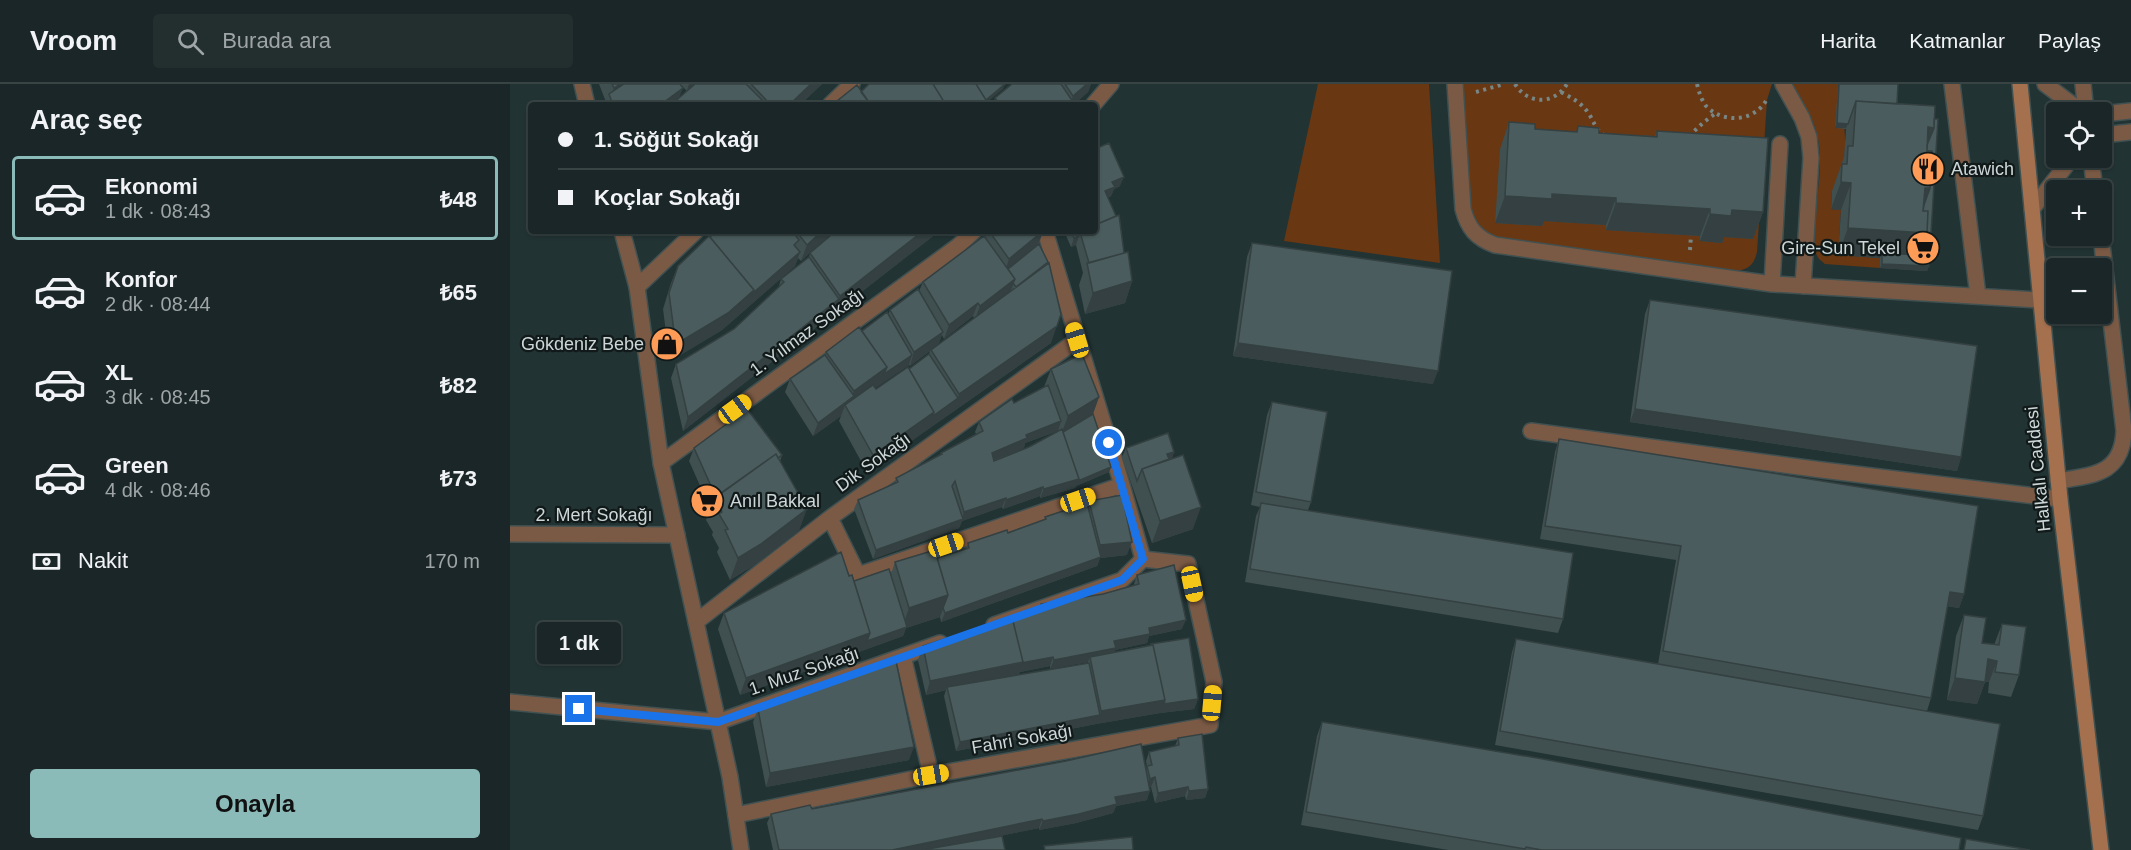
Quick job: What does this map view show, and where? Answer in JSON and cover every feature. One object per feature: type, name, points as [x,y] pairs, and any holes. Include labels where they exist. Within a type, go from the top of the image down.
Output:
[{"type":"main road","name":"Halkalı Caddesi","points":[[2020,84],[2058,481],[2101,850]]},
{"type":"street","points":[[582,84],[586,102]]},
{"type":"street","points":[[833,102],[852,84]]},
{"type":"street","points":[[1096,102],[1111,84]]},
{"type":"street","points":[[1455,84],[1463,209],[1466,222],[1483,241],[1495,245],[1772,284],[2040,300]]},
{"type":"street","points":[[1783,84],[1802,118],[1809,137],[1811,158],[1803,286]]},
{"type":"street","points":[[1953,84],[1978,296]]},
{"type":"street","points":[[2045,84],[2070,102]]},
{"type":"street","points":[[2083,84],[2084,102]]},
{"type":"street","points":[[2112,113],[2131,111]]},
{"type":"street","points":[[2112,134],[2131,132]]},
{"type":"street","points":[[1772,284],[1780,144]]},
{"type":"street","points":[[2032,209],[2064,168]]},
{"type":"street","points":[[623,234],[637,286],[661,463],[718,722],[741,850]]},
{"type":"street","points":[[637,286],[693,234]]},
{"type":"street","name":"1. Yılmaz Sokağı","points":[[661,463],[958,246],[971,234]]},
{"type":"street","points":[[980,630],[1122,580],[1143,559],[1046,234]]},
{"type":"street","points":[[2058,481],[2105,471],[2117,460],[2123,446],[2124,431],[2102,246]]},
{"type":"street","name":"Dik Sokağı","points":[[696,622],[830,518],[1077,340]]},
{"type":"street","points":[[1531,431],[1811,469],[2060,499]]},
{"type":"street","points":[[830,518],[858,575],[1122,485]]},
{"type":"street","name":"2. Mert Sokağı","points":[[510,534],[677,534]]},
{"type":"street","name":"Fahri Sokağı","points":[[736,815],[931,775],[1210,725],[1214,682],[1188,564],[1143,559]]},
{"type":"street","name":"1. Muz Sokağı","points":[[718,722],[958,637]]},
{"type":"street","points":[[903,656],[931,775]]},
{"type":"street","points":[[510,702],[718,722]]},
{"type":"path","points":[[1515,84],[1519,91],[1536,100],[1553,98],[1561,93],[1567,84]]},
{"type":"path","points":[[1697,84],[1700,96],[1707,106],[1726,118],[1748,116],[1765,103],[1770,93]]},
{"type":"path","points":[[1561,93],[1578,101],[1585,108],[1599,132],[1607,138]]},
{"type":"path","points":[[1687,138],[1716,113]]},
{"type":"shaded area","points":[[1318,84],[1429,84],[1440,263],[1284,241]]},
{"type":"shaded area","points":[[1463,84],[1772,84],[1767,100],[1757,252],[1754,260],[1747,268],[1735,271],[1497,237],[1487,232],[1477,223],[1471,208]]},
{"type":"shaded area","points":[[1792,84],[1838,84],[1845,151],[1837,192],[1832,192],[1831,209],[1841,210],[1838,255],[1880,258],[1880,268],[1825,264],[1815,252],[1819,148],[1812,121]]},
{"type":"building","points":[[624,84],[680,84],[683,88],[664,102],[612,102],[609,94]]},
{"type":"building","points":[[695,84],[746,84],[764,102],[674,102]]},
{"type":"building","points":[[751,84],[811,84],[792,102],[768,102]]},
{"type":"building","points":[[869,84],[933,84],[944,102],[869,102],[861,92]]},
{"type":"building","points":[[933,84],[976,84],[986,100],[984,102],[944,102]]},
{"type":"building","points":[[976,84],[1005,84],[986,100]]},
{"type":"building","points":[[1012,84],[1061,84],[1073,102],[998,102],[995,98]]},
{"type":"building","points":[[1065,84],[1087,84],[1073,96]]},
{"type":"building","points":[[1839,84],[1898,84],[1897,104],[1856,101],[1848,124],[1837,123]]},
{"type":"building","points":[[857,85],[869,102],[836,102]]},
{"type":"building","points":[[1856,101],[1935,106],[1934,128],[1928,127],[1927,151],[1932,151],[1930,188],[1925,188],[1923,211],[1928,211],[1927,233],[1848,228],[1851,183],[1841,182],[1842,164],[1847,164],[1848,146],[1853,146]]},
{"type":"building","points":[[1934,119],[1938,119],[1929,266],[1882,264],[1882,253],[1919,255],[1927,233],[1928,211],[1923,211],[1930,188],[1932,151],[1927,151],[1927,145],[1934,128]]},
{"type":"building","points":[[1509,122],[1535,124],[1535,129],[1577,132],[1578,126],[1599,128],[1599,133],[1657,137],[1657,131],[1768,138],[1763,212],[1732,210],[1731,216],[1710,214],[1710,209],[1616,203],[1616,198],[1552,194],[1552,199],[1505,196]]},
{"type":"building","points":[[1109,143],[1124,177],[1112,182],[1115,187],[1105,191],[1116,216],[1098,224],[1098,148]]},
{"type":"building","points":[[1119,215],[1124,253],[1089,263],[1081,234],[1098,234],[1098,224]]},
{"type":"building","points":[[714,234],[794,234],[799,240],[794,245],[800,252],[753,293],[754,290],[710,237]]},
{"type":"building","points":[[798,234],[819,234],[807,245]]},
{"type":"building","points":[[832,234],[919,234],[840,296],[810,253]]},
{"type":"building","points":[[991,234],[1039,234],[1009,259]]},
{"type":"building","points":[[709,236],[754,290],[728,313],[678,343],[675,339],[669,293],[678,266]]},
{"type":"building","points":[[984,236],[1015,279],[980,306],[978,303],[949,325],[923,282]]},
{"type":"building","points":[[1252,243],[1452,271],[1438,371],[1238,343]]},
{"type":"building","points":[[1039,244],[1048,262],[1016,287],[1013,283],[1015,279],[1008,269]]},
{"type":"building","points":[[1128,252],[1132,281],[1093,293],[1087,263]]},
{"type":"building","points":[[809,257],[839,299],[688,417],[676,364],[734,329],[784,282],[781,279]]},
{"type":"building","points":[[1049,263],[1061,314],[1057,326],[959,394],[931,350]]},
{"type":"building","points":[[918,289],[943,332],[914,352],[890,310]]},
{"type":"building","points":[[1650,300],[1977,346],[1961,457],[1635,409]]},
{"type":"building","points":[[887,312],[912,355],[884,374],[887,367],[862,331]]},
{"type":"building","points":[[859,327],[887,367],[854,391],[826,352]]},
{"type":"building","points":[[929,354],[958,398],[933,416],[934,412],[909,369]]},
{"type":"building","points":[[1082,354],[1099,397],[1068,416],[1051,369]]},
{"type":"building","points":[[825,355],[854,396],[818,423],[790,379]]},
{"type":"building","points":[[908,367],[934,412],[873,455],[845,405],[873,385],[876,389]]},
{"type":"building","points":[[1048,385],[1061,421],[1026,435],[1027,438],[992,453],[994,461],[1029,447],[1062,429],[1079,479],[1044,489],[1043,487],[964,512],[955,481],[952,486],[963,519],[876,550],[858,500],[898,482],[896,478],[983,431],[979,422],[1012,399],[1014,403]]},
{"type":"building","points":[[1272,402],[1327,412],[1311,502],[1256,492]]},
{"type":"building","points":[[747,409],[782,455],[778,458],[776,454],[716,497],[694,448]]},
{"type":"building","points":[[1093,414],[1111,467],[1078,481],[1063,432]]},
{"type":"building","points":[[1168,433],[1174,452],[1167,454],[1169,459],[1142,469],[1137,481],[1126,448]]},
{"type":"building","points":[[1559,439],[1978,506],[1964,594],[1950,592],[1931,698],[1663,651],[1681,546],[1545,526]]},
{"type":"building","points":[[776,454],[807,509],[761,544],[738,558],[725,530],[728,529],[719,514],[722,512],[714,498]]},
{"type":"building","points":[[1183,455],[1201,507],[1160,521],[1142,469]]},
{"type":"building","points":[[1122,495],[1132,542],[1100,545],[1089,501]]},
{"type":"building","points":[[1087,503],[1101,557],[945,613],[943,608],[948,595],[937,558],[969,548],[968,543],[1007,530],[1008,533],[1046,519],[1045,517]]},
{"type":"building","points":[[1261,503],[1573,553],[1563,619],[1250,569]]},
{"type":"building","points":[[935,550],[948,595],[909,608],[895,562]]},
{"type":"building","points":[[841,552],[849,576],[852,575],[870,633],[746,678],[724,613]]},
{"type":"building","points":[[1174,565],[1186,620],[1149,628],[1150,634],[1114,641],[1116,648],[1054,660],[1053,657],[1021,663],[1023,662],[1013,621],[1043,610],[1041,604],[1103,594],[1139,584],[1137,575]]},
{"type":"building","points":[[889,569],[907,627],[867,641],[870,633],[854,581]]},
{"type":"building","points":[[1964,615],[1986,618],[1982,643],[1999,645],[2002,624],[2026,627],[2019,675],[1995,672],[1997,661],[1988,659],[1985,682],[1955,678]]},
{"type":"building","points":[[1012,617],[1023,662],[930,681],[923,646]]},
{"type":"building","points":[[1189,638],[1198,699],[1164,704],[1165,700],[1151,644]]},
{"type":"building","points":[[1516,639],[2000,724],[1983,816],[1500,731]]},
{"type":"building","points":[[1153,645],[1165,700],[1101,711],[1090,657]]},
{"type":"building","points":[[896,661],[914,747],[770,773],[758,709]]},
{"type":"building","points":[[1089,663],[1100,715],[960,742],[947,687]]},
{"type":"building","points":[[1322,722],[1543,759],[1961,838],[1959,850],[1542,850],[1306,812]]},
{"type":"building","points":[[1202,734],[1208,789],[1189,791],[1188,787],[1158,793],[1155,777],[1150,779],[1147,766],[1152,765],[1149,752],[1179,745],[1178,738]]},
{"type":"building","points":[[1141,744],[1150,791],[1115,797],[1117,804],[1079,814],[1043,821],[1042,819],[892,850],[779,850],[771,814],[810,805],[812,809],[1066,761]]},
{"type":"building","points":[[1002,836],[1005,850],[922,850]]},
{"type":"building","points":[[1132,837],[1133,850],[1045,850],[1044,846]]},
{"type":"building","points":[[1966,839],[2030,850],[1964,850]]},
{"type":"place","name":"Atawich","points":[[1928,169]]},
{"type":"place","name":"Gire-Sun Tekel","points":[[1923,248]]},
{"type":"place","name":"Gökdeniz Bebe","points":[[667,344]]},
{"type":"place","name":"Anıl Bakkal","points":[[707,501]]},
{"type":"route","points":[[579,709],[718,722],[1122,580],[1143,559],[1109,443]]}]
